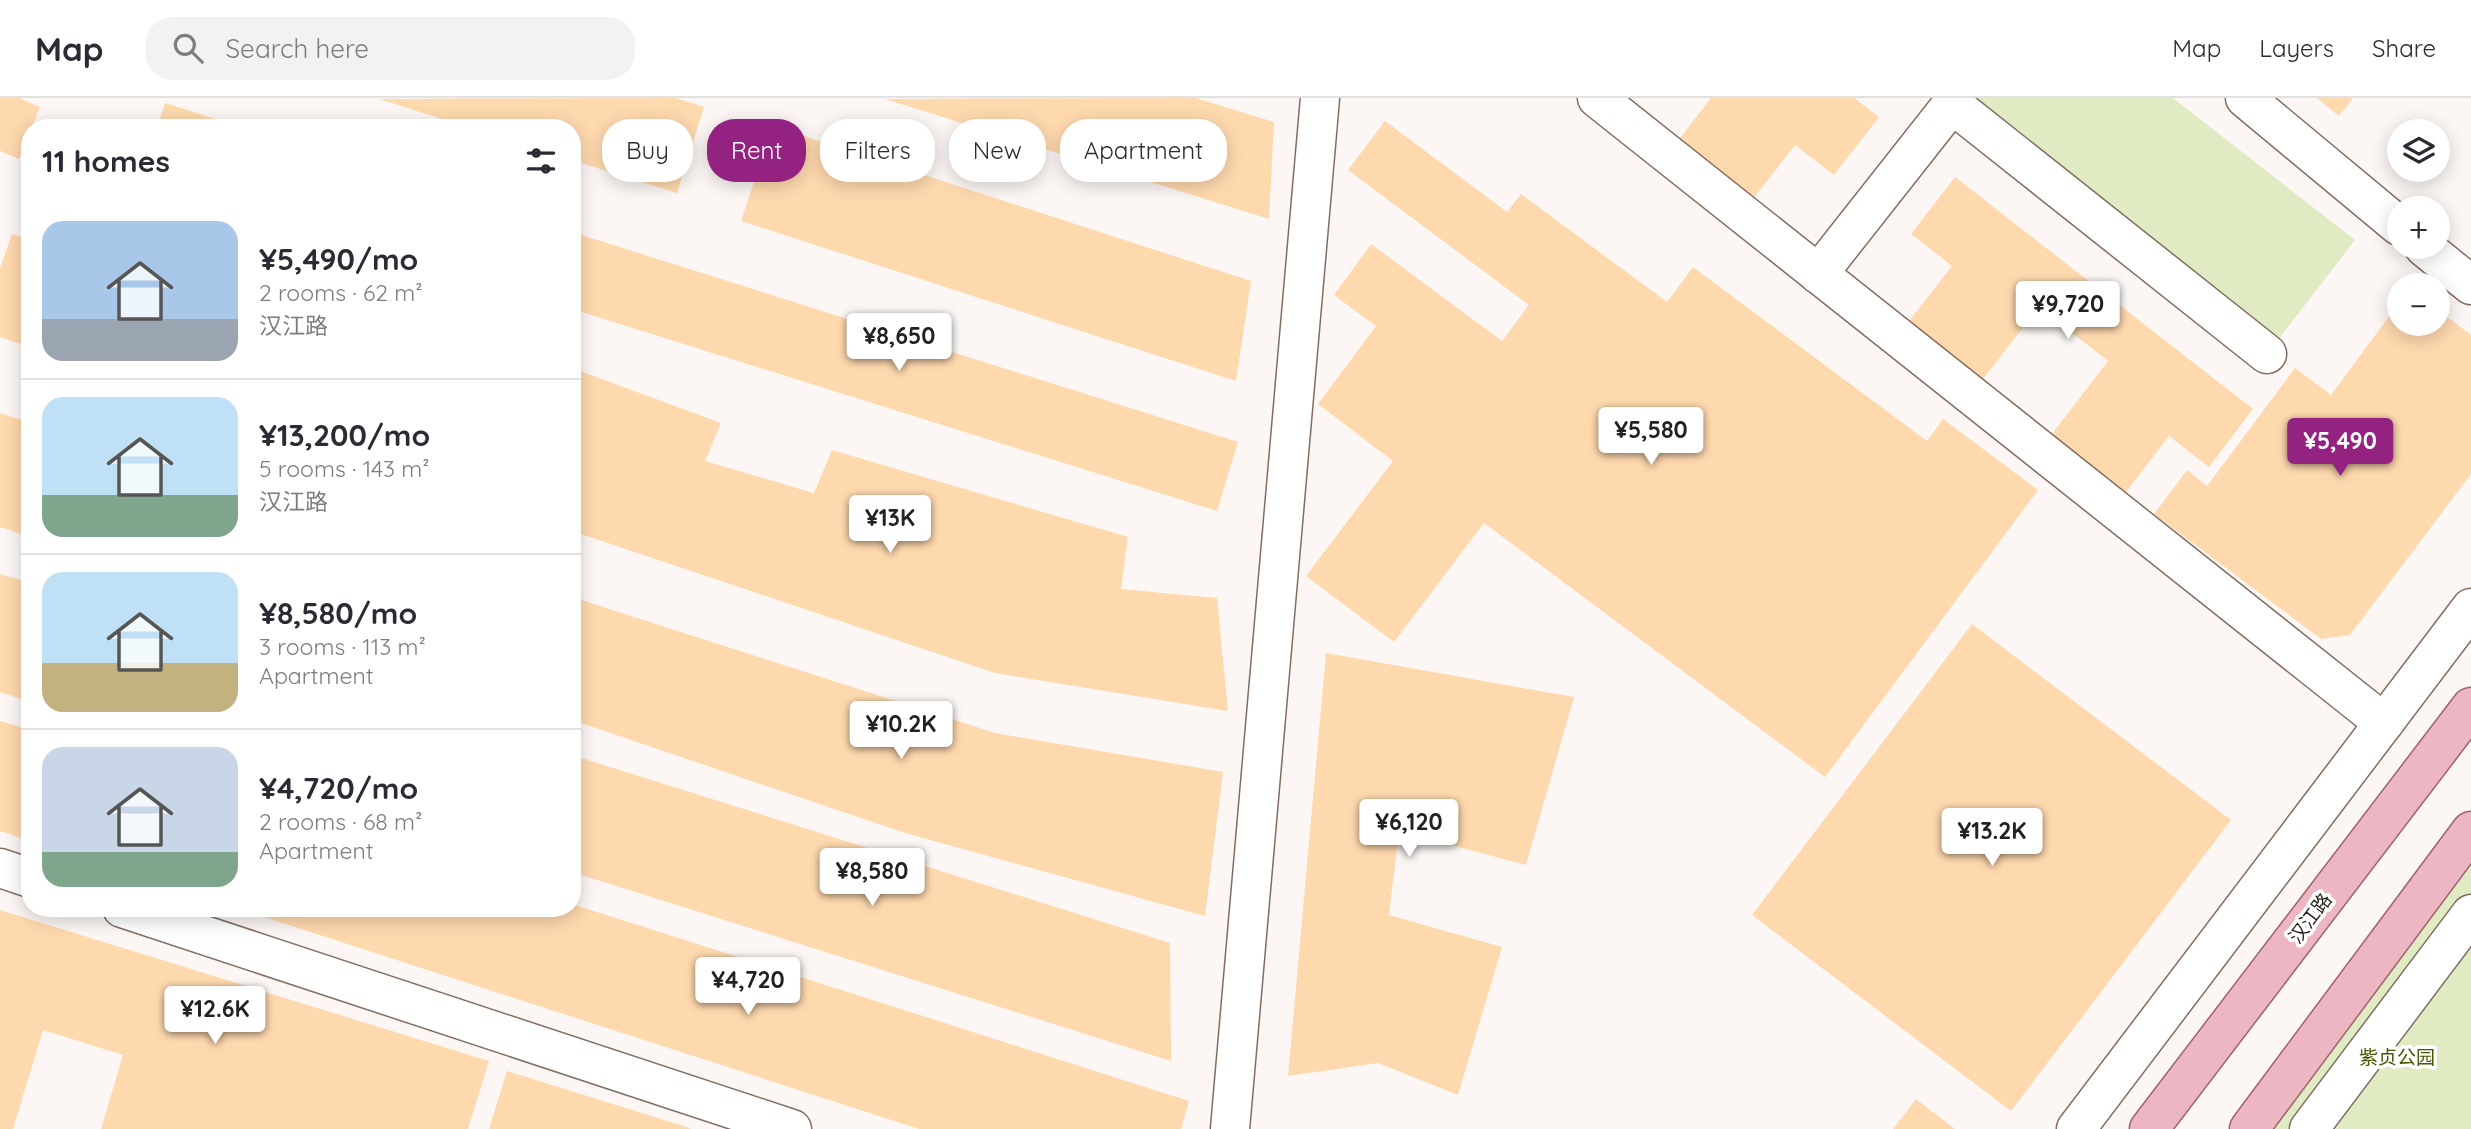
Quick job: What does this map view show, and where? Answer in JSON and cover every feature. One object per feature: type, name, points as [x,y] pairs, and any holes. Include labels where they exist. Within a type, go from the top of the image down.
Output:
[{"type":"main road","name":"汉江路","points":[[2149,1129],[2471,707]]},
{"type":"main road","points":[[2249,1129],[2471,831]]},
{"type":"street","points":[[1230,1129],[1320,98]]},
{"type":"street","points":[[1597,98],[2384,723]]},
{"type":"street","points":[[2245,98],[2387,216]]},
{"type":"street","points":[[1818,274],[1948,101],[2267,354]]},
{"type":"street","points":[[2439,259],[2471,285]]},
{"type":"street","points":[[2076,1129],[2471,608]]},
{"type":"street","points":[[0,868],[21,875]]},
{"type":"street","points":[[2309,1129],[2471,914]]},
{"type":"street","points":[[149,917],[792,1129]]},
{"type":"green space","points":[[1945,98],[2173,98],[2355,240],[2267,354]]},
{"type":"green space","name":"紫贞公园","points":[[2471,835],[2471,1129],[2251,1129]]},
{"type":"building","points":[[0,98],[19,98],[40,107],[35,119],[21,119],[19,159],[0,151]]},
{"type":"building","points":[[676,98],[704,107],[693,142],[693,119],[602,119],[602,169],[581,163],[581,119],[442,119],[379,99]]},
{"type":"building","points":[[1196,98],[1274,122],[1269,219],[1151,182],[1227,182],[1227,119],[1060,119],[1060,154],[1046,149],[1046,119],[949,119],[885,99]]},
{"type":"building","points":[[1711,98],[1854,98],[1879,117],[1834,175],[1795,145],[1752,200],[1677,142]]},
{"type":"building","points":[[2317,98],[2353,98],[2339,116]]},
{"type":"building","points":[[165,103],[216,119],[160,119]]},
{"type":"building","points":[[1385,121],[1507,212],[1521,194],[1667,302],[1693,267],[1927,441],[1943,419],[2038,490],[1825,777],[1484,523],[1394,642],[1306,576],[1393,461],[1318,404],[1376,326],[1334,295],[1371,244],[1502,341],[1529,305],[1348,170]]},
{"type":"building","points":[[806,137],[820,141],[820,182],[935,182],[935,179],[1251,281],[1236,381],[741,221],[754,182],[806,182]]},
{"type":"building","points":[[1955,177],[2253,409],[2209,467],[2169,436],[2126,492],[2052,434],[2108,361],[2039,307],[1983,379],[1909,321],[1952,266],[1911,234]]},
{"type":"building","points":[[642,182],[680,182],[677,193]]},
{"type":"building","points":[[12,234],[21,237],[21,344],[0,337],[0,268]]},
{"type":"building","points":[[581,235],[1238,442],[1217,511],[581,312]]},
{"type":"building","points":[[2387,319],[2387,336],[2450,336],[2450,319],[2471,335],[2471,474],[2350,635],[2321,639],[2154,514],[2187,470],[2207,486],[2295,368],[2331,395]]},
{"type":"building","points":[[581,371],[721,423],[705,461],[814,493],[832,450],[1128,537],[1121,589],[1217,598],[1228,711],[995,673],[581,534]]},
{"type":"building","points":[[0,413],[21,420],[21,534],[0,527]]},
{"type":"building","points":[[0,574],[21,580],[21,699],[0,692]]},
{"type":"building","points":[[581,600],[995,733],[1223,772],[1205,916],[905,833],[581,723]]},
{"type":"building","points":[[1972,624],[2231,820],[2011,1111],[1752,915]]},
{"type":"building","points":[[1326,653],[1574,697],[1526,865],[1399,831],[1389,915],[1502,947],[1458,1095],[1378,1063],[1288,1076]]},
{"type":"building","points":[[0,721],[21,727],[21,838],[0,831]]},
{"type":"building","points":[[581,758],[1170,943],[1171,1061],[581,875]]},
{"type":"building","points":[[581,907],[1189,1101],[1181,1129],[919,1129],[264,917],[581,917]]},
{"type":"building","points":[[0,910],[489,1061],[468,1129],[101,1129],[123,1055],[43,1030],[13,1129],[0,1129]]},
{"type":"building","points":[[507,1071],[690,1128],[690,1129],[489,1129]]},
{"type":"building","points":[[1916,1099],[1955,1129],[1893,1129]]}]
